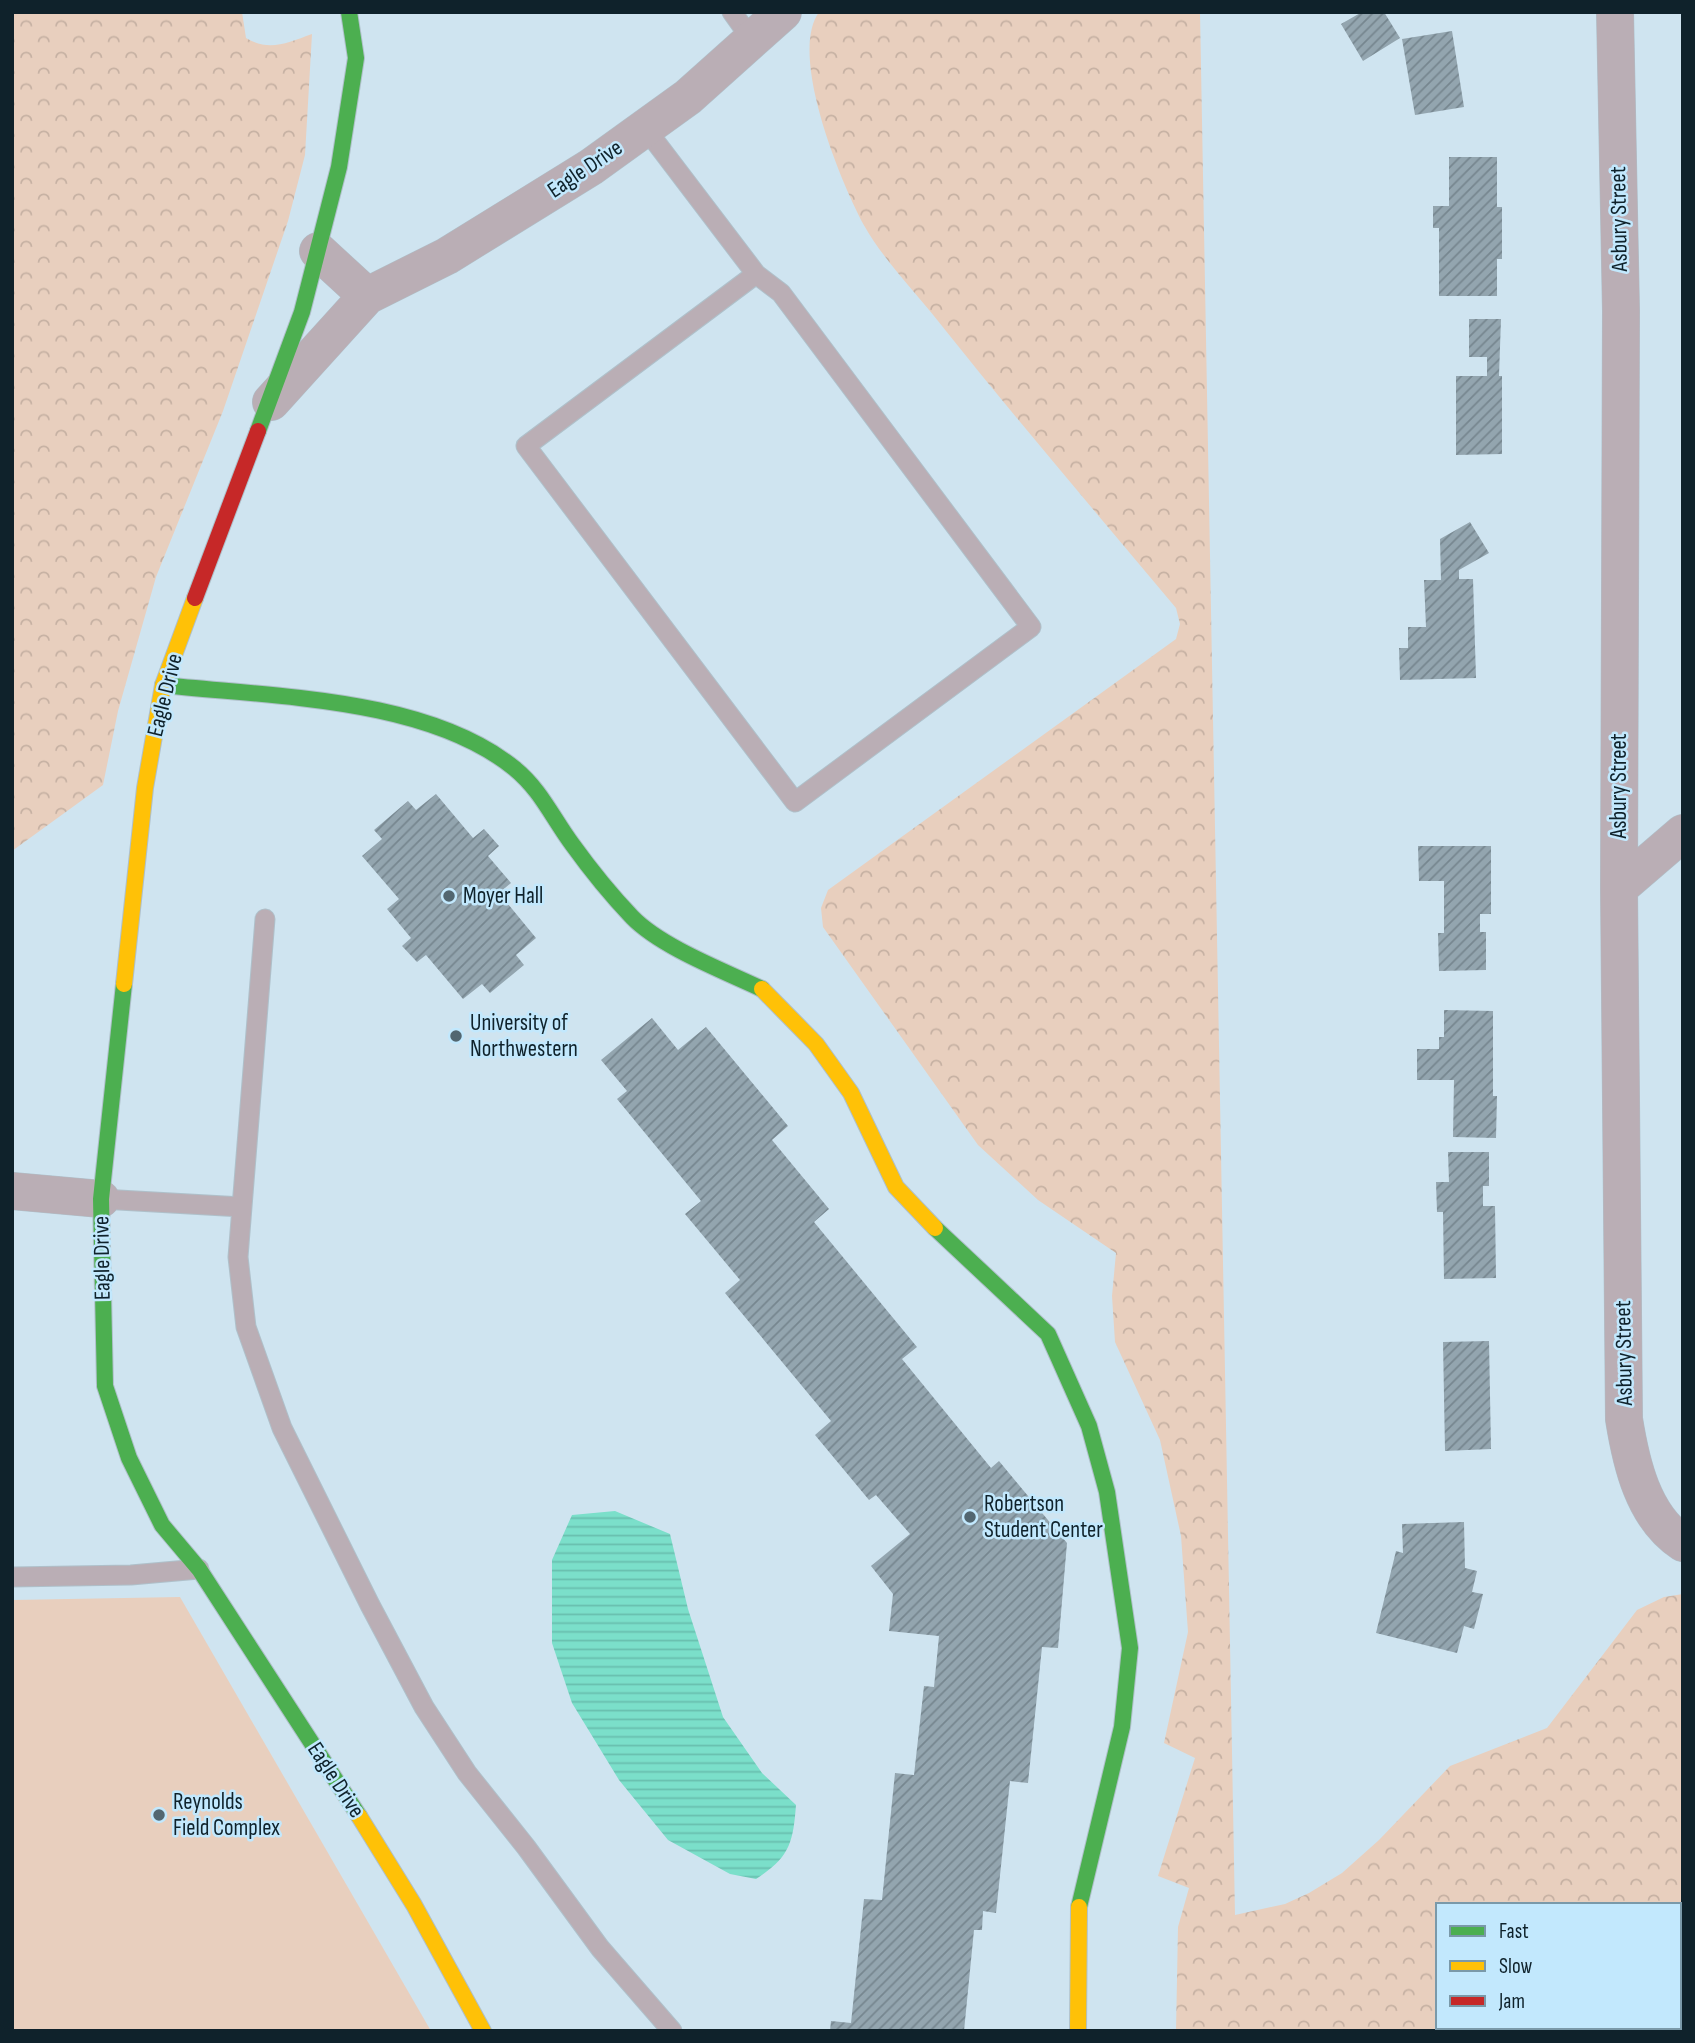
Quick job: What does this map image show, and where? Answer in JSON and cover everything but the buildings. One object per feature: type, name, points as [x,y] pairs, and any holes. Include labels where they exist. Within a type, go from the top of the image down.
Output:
[{"type":"street","name":"Eagle Drive","points":[[349,12],[356,58],[339,167],[302,312],[271,402],[206,566],[163,685],[145,788],[101,1199],[104,1386],[129,1458],[162,1525],[199,1569],[414,1905],[483,2031]]},
{"type":"street","name":"Eagle Drive","points":[[271,402],[367,296],[447,256],[592,167],[688,97],[742,26],[783,12]]},
{"type":"street","name":"Asbury Street","points":[[1615,12],[1621,311],[1619,888],[1624,1419],[1629,1453],[1640,1485],[1654,1512],[1673,1536],[1683,1543]]},
{"type":"street","points":[[318,251],[367,296]]},
{"type":"street","points":[[163,685],[323,703],[402,716],[469,740],[514,768],[545,799],[571,843],[635,919],[686,953],[764,990],[816,1044],[852,1093],[896,1187],[953,1247],[1048,1334],[1089,1426],[1107,1492],[1130,1648],[1122,1727],[1078,1912],[1079,2031]]},
{"type":"street","points":[[1619,888],[1683,833]]},
{"type":"street","points":[[12,1191],[101,1199]]},
{"type":"lane","points":[[645,128],[755,274],[781,293],[1031,627],[795,802],[526,446],[755,274]]},
{"type":"lane","points":[[265,919],[238,1257],[246,1327],[282,1428],[424,1707],[467,1773],[526,1847],[600,1948],[672,2031]]},
{"type":"lane","points":[[101,1199],[242,1207]]},
{"type":"lane","points":[[12,1577],[131,1575],[199,1569]]},
{"type":"green space","points":[[12,12],[242,12],[246,38],[262,45],[278,45],[312,34],[305,155],[288,221],[223,411],[156,577],[118,711],[103,785],[12,851]]},
{"type":"green space","points":[[819,12],[1200,12],[1235,1915],[1285,1904],[1309,1893],[1342,1873],[1379,1840],[1450,1766],[1547,1728],[1637,1610],[1664,1597],[1683,1594],[1681,1964],[1681,1903],[1436,1903],[1436,2029],[1650,2029],[1649,2031],[1176,2031],[1178,1927],[1189,1888],[1158,1876],[1195,1758],[1164,1743],[1188,1632],[1181,1536],[1160,1440],[1115,1342],[1112,1296],[1116,1253],[1038,1200],[978,1145],[823,927],[821,908],[828,890],[1176,639],[1180,624],[1176,608],[1031,436],[903,279],[865,227],[843,181],[821,119],[810,58],[811,32]]},
{"type":"green space","name":"Reynolds Field Complex","points":[[180,1597],[431,2031],[12,2031],[12,1600]]},
{"type":"shaded area","points":[[615,1511],[670,1534],[688,1609],[723,1717],[762,1773],[796,1805],[788,1848],[776,1864],[756,1879],[730,1874],[668,1840],[619,1780],[572,1703],[552,1643],[552,1560],[572,1515]]},
{"type":"traffic: fast","points":[[258,431],[302,312],[339,167],[356,58],[349,12]]},
{"type":"traffic: fast","points":[[163,685],[346,704],[437,727],[478,745],[514,768],[532,785],[593,872],[644,928],[694,958],[762,989]]},
{"type":"traffic: fast","points":[[124,984],[101,1199],[105,1386],[129,1458],[162,1525],[199,1569],[359,1816]]},
{"type":"traffic: fast","points":[[935,1228],[1048,1334],[1089,1426],[1107,1492],[1130,1648],[1122,1727],[1079,1907]]},
{"type":"traffic: slow","points":[[124,984],[145,788],[163,685],[195,598]]},
{"type":"traffic: slow","points":[[762,989],[816,1044],[851,1093],[896,1187],[935,1228]]},
{"type":"traffic: slow","points":[[359,1816],[414,1905],[483,2031]]},
{"type":"traffic: slow","points":[[1078,2031],[1079,1907]]},
{"type":"traffic: jam","points":[[195,598],[258,431]]},
{"type":"place","name":"Moyer Hall","points":[[449,896]]},
{"type":"place","name":"University of Northwestern","points":[[456,1036]]},
{"type":"place","name":"Robertson Student Center","points":[[970,1517]]},
{"type":"place","name":"Reynolds Field Complex","points":[[159,1815]]}]
